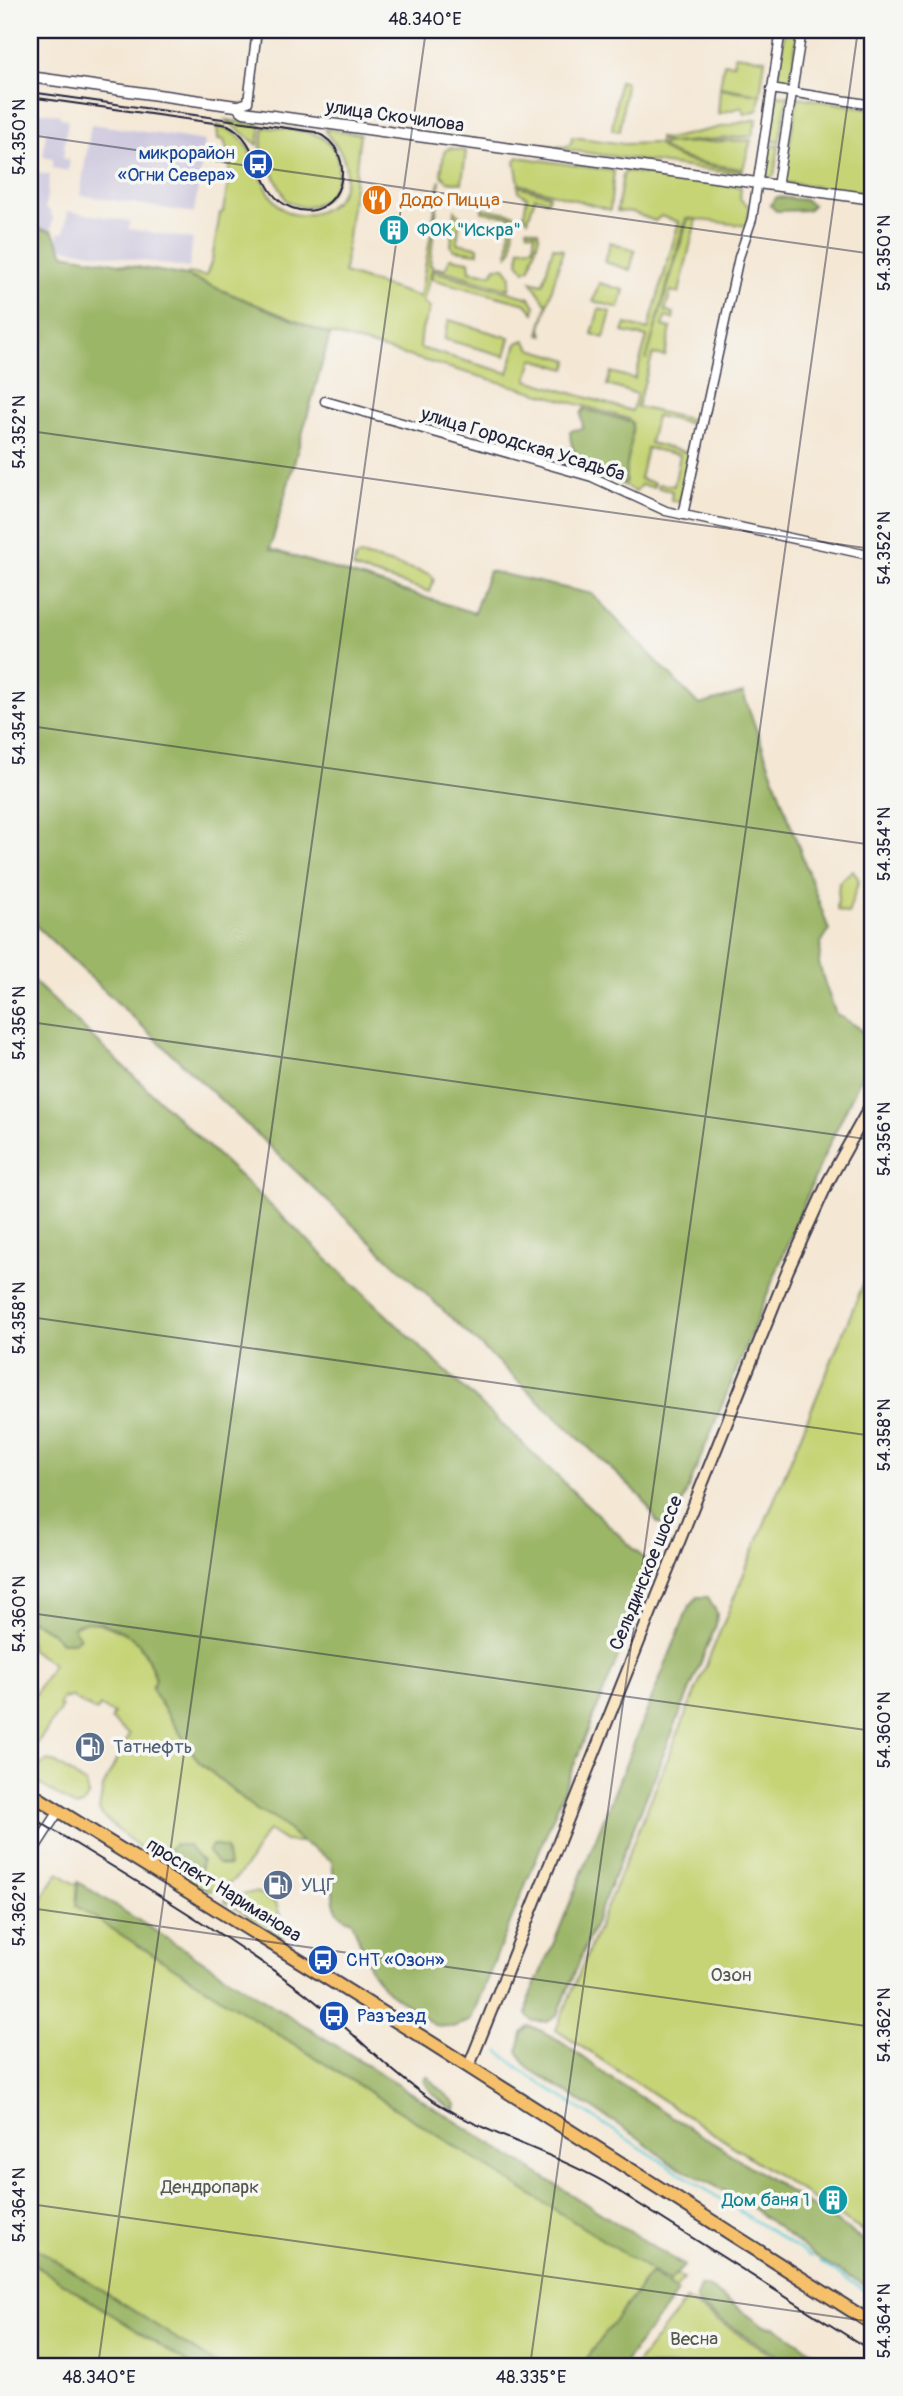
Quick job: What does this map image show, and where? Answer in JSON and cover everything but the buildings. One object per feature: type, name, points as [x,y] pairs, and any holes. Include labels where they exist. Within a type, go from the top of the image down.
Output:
[{"type":"main road","name":"Сельдинское шоссе","points":[[469,2066],[788,1269],[828,1182],[873,1101]]},
{"type":"main road","name":"проспект Нариманова","points":[[30,1793],[469,2066],[873,2324]]},
{"type":"street","points":[[236,106],[248,102],[257,30]]},
{"type":"street","points":[[683,515],[739,257],[752,219],[781,30]]},
{"type":"street","points":[[777,186],[802,30]]},
{"type":"street","name":"улица Скочилова","points":[[30,77],[236,106],[244,112],[873,200]]},
{"type":"street","points":[[771,89],[873,105]]},
{"type":"street","name":"улица Городская Усадьба","points":[[326,401],[592,477],[666,511],[873,556]]},
{"type":"street","points":[[30,1856],[59,1811]]},
{"type":"shaded area","points":[[30,110],[68,119],[63,158],[70,160],[68,171],[52,168],[53,159],[43,157],[46,131],[30,129]]},
{"type":"shaded area","points":[[91,124],[205,141],[194,213],[80,195]]},
{"type":"shaded area","points":[[30,171],[50,175],[45,208],[53,218],[51,230],[30,227]]},
{"type":"shaded area","points":[[68,211],[130,221],[129,229],[193,239],[189,268],[56,247],[59,232],[64,233]]},
{"type":"green space","points":[[785,30],[798,30],[790,86],[777,80]]},
{"type":"green space","points":[[735,55],[765,59],[758,110],[745,114],[742,107],[718,114],[720,89],[759,94],[720,87],[724,63],[733,64]]},
{"type":"green space","points":[[619,81],[626,82],[620,131],[612,130]]},
{"type":"green space","points":[[777,95],[788,96],[779,142],[769,140]]},
{"type":"green space","points":[[798,97],[873,109],[873,194],[787,183],[783,178]]},
{"type":"green space","points":[[757,119],[752,136],[672,143],[659,141],[659,138],[667,139]]},
{"type":"green space","points":[[226,120],[261,125],[258,145]]},
{"type":"green space","points":[[217,125],[244,142],[263,182],[279,206],[290,213],[304,215],[330,205],[344,185],[344,159],[325,129],[360,134],[344,273],[420,297],[440,180],[430,265],[433,266],[423,302],[430,308],[422,329],[420,348],[508,373],[517,343],[525,340],[531,349],[569,360],[566,369],[533,359],[527,380],[632,411],[637,394],[607,385],[611,372],[635,379],[647,337],[623,332],[626,324],[648,330],[679,222],[661,216],[655,221],[632,212],[617,211],[623,175],[626,171],[741,187],[740,199],[750,207],[747,226],[686,218],[646,360],[688,219],[696,220],[679,293],[671,291],[665,311],[674,313],[673,319],[665,317],[663,326],[671,328],[665,356],[653,354],[637,407],[694,420],[693,424],[656,416],[650,443],[689,453],[679,502],[671,501],[672,491],[658,488],[659,484],[674,486],[680,455],[647,448],[640,479],[655,483],[654,487],[641,485],[635,492],[614,479],[629,419],[317,330],[188,276],[188,273],[206,276],[212,260],[220,213],[223,212],[230,170],[224,140],[218,139]]},
{"type":"green space","points":[[264,127],[313,134],[331,146],[337,159],[338,173],[326,198],[315,205],[301,206],[286,200],[261,148]]},
{"type":"green space","points":[[572,137],[625,144],[658,143],[672,155],[683,159],[743,171],[742,175],[526,144],[565,147],[571,144]]},
{"type":"green space","points":[[751,140],[743,169],[686,159],[666,150],[660,144]]},
{"type":"green space","points":[[768,145],[779,146],[774,175],[769,180],[764,171]]},
{"type":"green space","points":[[449,148],[466,151],[462,183],[447,181],[441,174],[444,152]]},
{"type":"green space","points":[[518,157],[614,171],[610,210],[519,184],[515,161]]},
{"type":"green space","points":[[518,186],[549,195],[548,201],[535,197],[528,220],[524,214],[527,197],[519,192]]},
{"type":"green space","points":[[777,197],[805,200],[813,205],[808,210],[776,211],[770,205]]},
{"type":"green space","points":[[482,208],[515,214],[512,250],[508,255],[511,216],[482,212]]},
{"type":"green space","points":[[455,210],[460,216],[457,243],[478,247],[478,253],[455,250],[451,246]]},
{"type":"green space","points":[[30,228],[52,231],[64,254],[187,276],[330,335],[270,549],[474,613],[489,571],[592,594],[699,705],[743,693],[829,930],[821,943],[819,963],[825,984],[836,1014],[858,1027],[871,1042],[873,1052],[821,1162],[674,1523],[666,1526],[657,1522],[643,1499],[30,920]]},
{"type":"green space","points":[[527,228],[538,231],[539,236],[530,268],[525,271],[518,262],[520,248],[533,247],[535,233],[528,232]]},
{"type":"green space","points":[[610,242],[635,250],[630,270],[605,262]]},
{"type":"green space","points":[[553,247],[563,250],[541,328],[543,335],[539,334],[547,305],[531,281],[543,284]]},
{"type":"green space","points":[[450,258],[469,261],[470,271],[492,274],[495,267],[505,267],[511,275],[509,289],[434,268],[446,268]]},
{"type":"green space","points":[[434,271],[530,298],[535,306],[534,313],[526,304],[431,279]]},
{"type":"green space","points":[[599,283],[624,290],[619,308],[593,301]]},
{"type":"green space","points":[[599,309],[611,312],[604,338],[592,334]]},
{"type":"green space","points":[[449,320],[510,338],[505,356],[444,339]]},
{"type":"green space","points":[[584,409],[632,422],[626,482],[621,484],[586,465],[574,452],[570,431],[583,428],[581,414]]},
{"type":"green space","points":[[360,555],[430,574],[434,579],[430,592],[353,568],[356,557]]},
{"type":"green space","points":[[853,870],[859,880],[848,914],[837,910],[839,882]]},
{"type":"green space","points":[[30,978],[654,1568],[470,2021],[453,2027],[434,2025],[383,1987],[370,1969],[352,1921],[337,1910],[331,1860],[302,1842],[275,1818],[258,1811],[199,1762],[155,1695],[152,1688],[156,1679],[147,1656],[133,1638],[107,1625],[89,1622],[73,1628],[80,1637],[74,1642],[61,1642],[52,1632],[30,1620]]},
{"type":"green space","name":"Озон","points":[[873,1260],[873,2238],[556,2030]]},
{"type":"green space","points":[[698,1597],[708,1597],[717,1613],[716,1625],[558,2014],[547,2022],[533,2021],[527,2015],[529,1998],[555,1940],[689,1606]]},
{"type":"green space","points":[[30,1620],[52,1632],[92,1620],[125,1633],[138,1643],[156,1680],[155,1695],[199,1762],[258,1811],[275,1818],[302,1842],[285,1841],[268,1830],[238,1876],[220,1888],[210,1890],[168,1867],[117,1829],[99,1810],[103,1787],[129,1735],[111,1720],[114,1714],[100,1706],[97,1711],[93,1710],[70,1696],[67,1699],[64,1697],[59,1705],[62,1707],[30,1754],[30,1702],[53,1664],[30,1649]]},
{"type":"green space","points":[[47,1761],[56,1763],[86,1784],[88,1796],[83,1805],[76,1807],[38,1783],[36,1768]]},
{"type":"green space","points":[[174,1844],[188,1846],[202,1861],[200,1872],[181,1872],[165,1863],[168,1851]]},
{"type":"green space","points":[[212,1845],[226,1848],[229,1866],[218,1864],[208,1852]]},
{"type":"green space","name":"Дендропарк","points":[[58,1873],[683,2279],[618,2366],[30,2366],[30,1917]]},
{"type":"green space","points":[[78,1882],[684,2266],[669,2282],[76,1906]]},
{"type":"green space","points":[[255,1892],[276,1903],[285,1933],[283,1938],[225,1902],[226,1898]]},
{"type":"green space","points":[[529,2026],[563,2044],[615,2081],[873,2246],[873,2290],[824,2263],[742,2200],[669,2162],[639,2138],[528,2068],[518,2051],[522,2033]]},
{"type":"green space","points":[[427,2076],[456,2104],[455,2109],[441,2101],[426,2085],[424,2080]]},
{"type":"green space","points":[[30,2244],[219,2366],[192,2366],[30,2262]]},
{"type":"green space","points":[[651,2273],[678,2292],[622,2366],[581,2366]]},
{"type":"green space","points":[[700,2286],[707,2286],[762,2325],[775,2327],[835,2366],[793,2366],[698,2305],[696,2299]]},
{"type":"green space","name":"Весна","points":[[686,2300],[788,2366],[635,2366]]},
{"type":"waterway","points":[[499,2052],[529,2076],[811,2257]]},
{"type":"waterway","points":[[819,2262],[873,2296]]},
{"type":"tram line","points":[[30,92],[315,132],[330,141],[339,154],[342,169],[340,184],[334,197],[323,206],[309,211],[292,208],[271,192],[248,143],[228,125],[30,97]]},
{"type":"tram line","points":[[30,1816],[168,1900],[269,1967],[319,2004],[398,2075],[432,2100],[474,2123],[604,2182],[873,2352]]},
{"type":"place","name":"микрорайон «Огни Севера»","points":[[258,164]]},
{"type":"place","name":"Додо Пицца","points":[[377,200]]},
{"type":"place","name":"ФОК \"Искра\"","points":[[394,230]]},
{"type":"place","name":"Татнефть","points":[[90,1747]]},
{"type":"place","name":"УЦГ","points":[[278,1885]]},
{"type":"place","name":"СНТ «Озон»","points":[[323,1960]]},
{"type":"place","name":"Разъезд","points":[[334,2016]]},
{"type":"place","name":"Дом баня 1","points":[[833,2200]]}]
